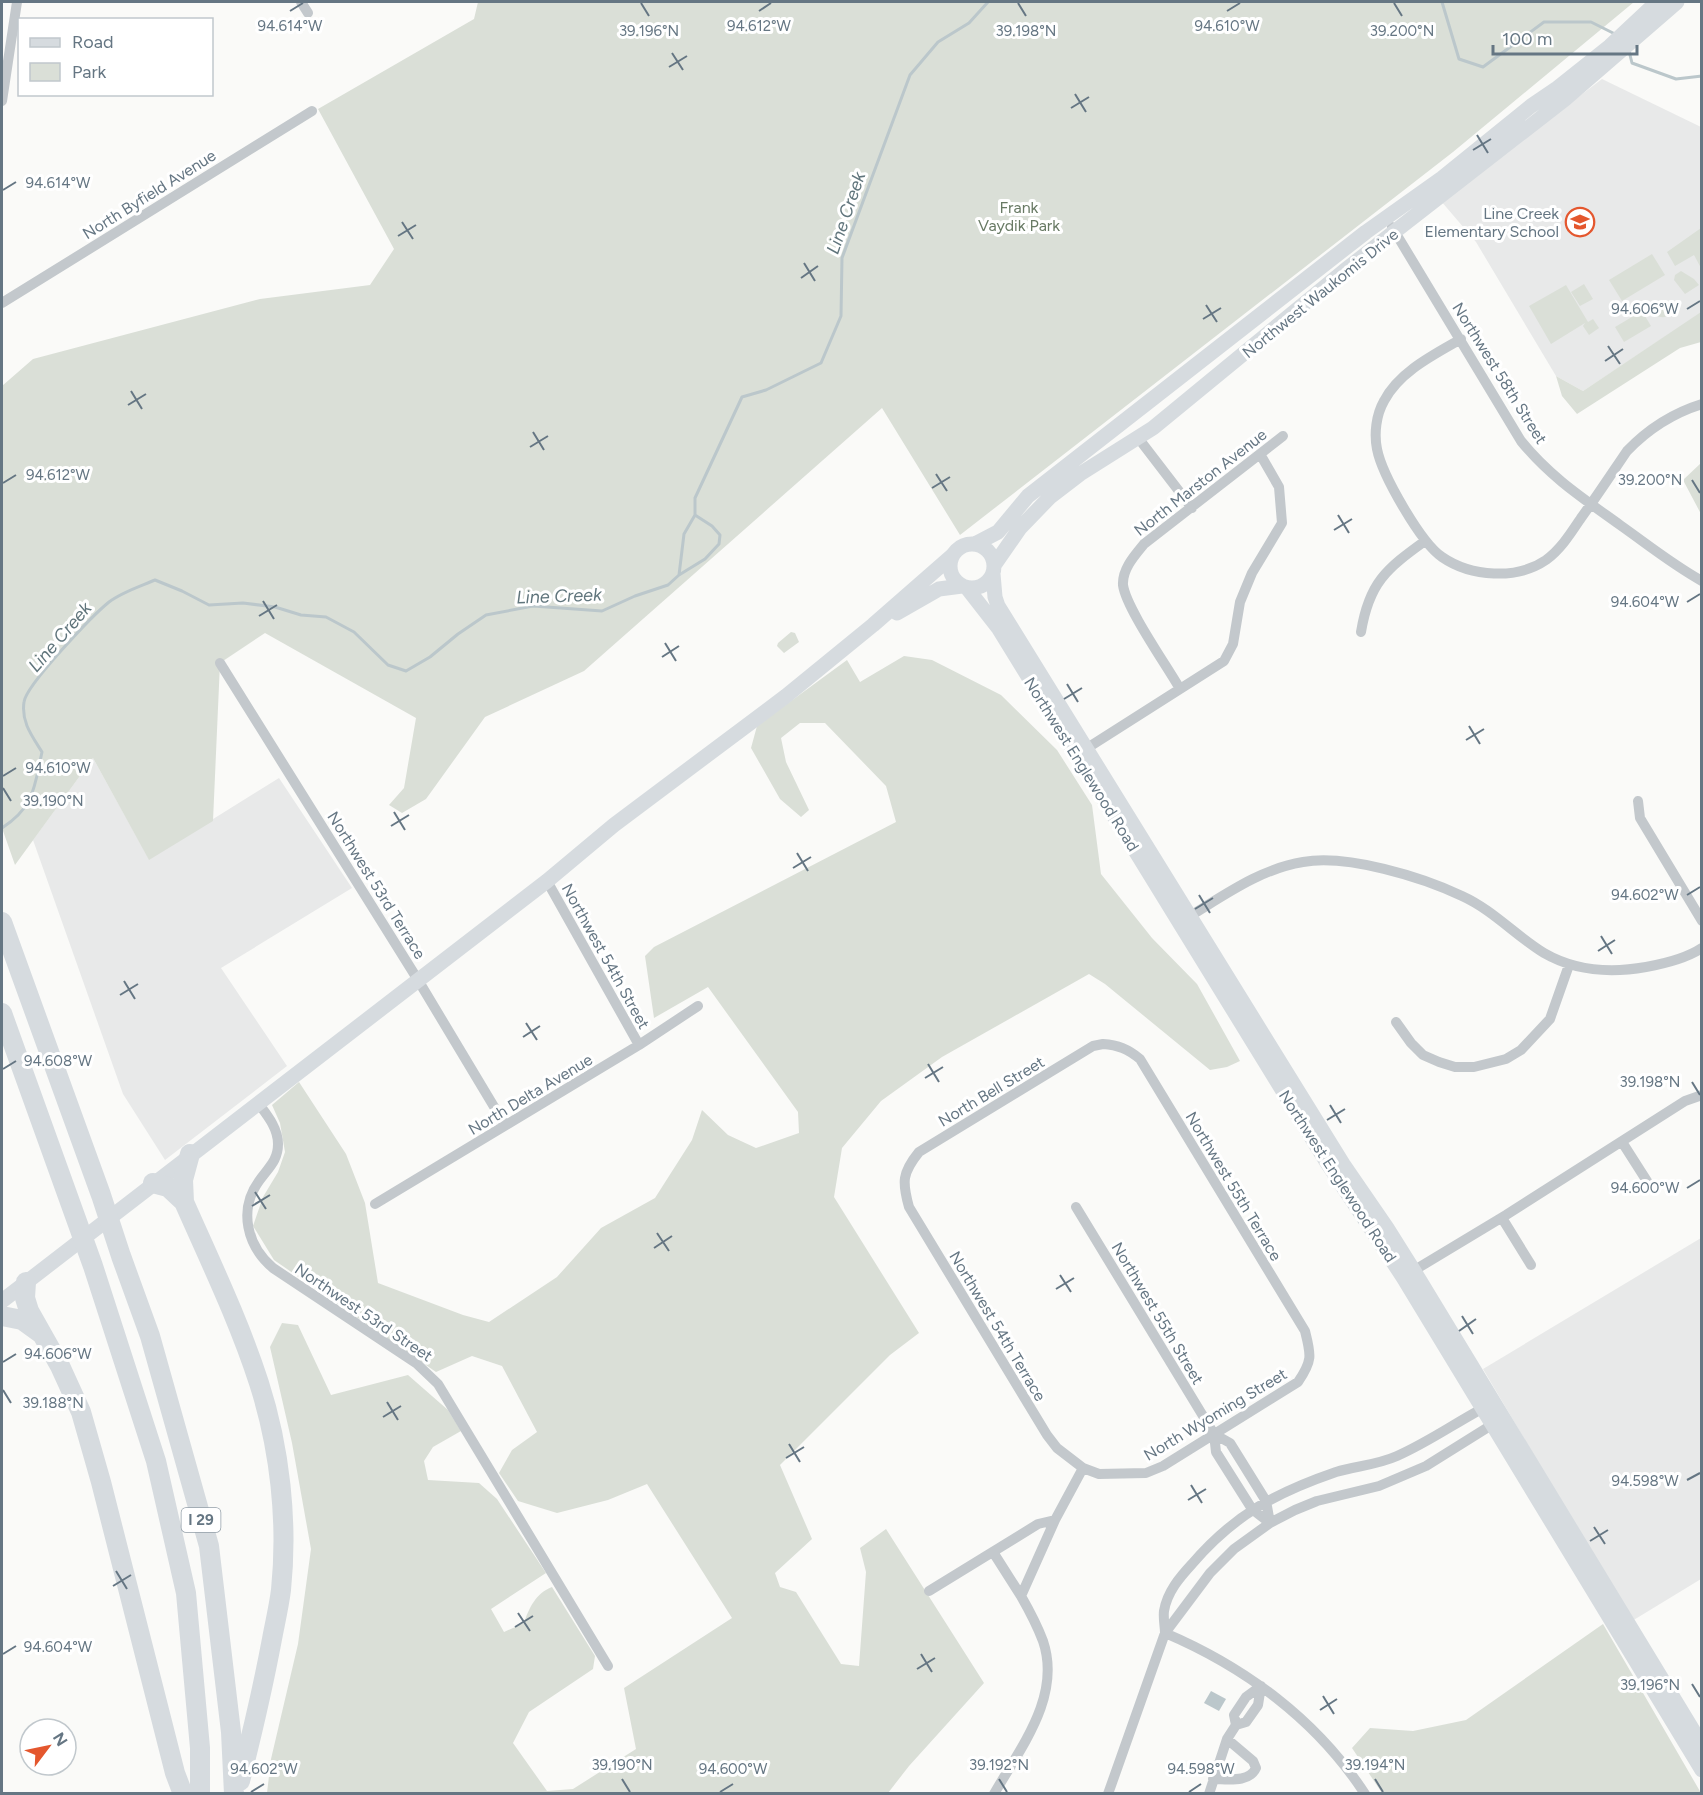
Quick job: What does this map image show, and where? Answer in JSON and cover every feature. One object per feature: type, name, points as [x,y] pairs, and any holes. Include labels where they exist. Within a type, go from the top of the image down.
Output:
[{"type":"highway","name":"I 29","points":[[2,922],[150,1336],[209,1546],[231,1732],[235,1794]]},
{"type":"highway","name":"I 29","points":[[2,1013],[93,1266],[156,1461],[186,1593],[200,1748],[200,1794]]},
{"type":"highway","points":[[190,1154],[183,1180],[184,1202],[241,1334],[259,1383],[271,1431],[279,1480],[284,1545],[281,1592],[262,1695],[235,1794]]},
{"type":"highway","points":[[153,1183],[168,1187],[184,1202]]},
{"type":"highway","points":[[26,1282],[25,1298],[81,1412],[175,1773],[183,1794]]},
{"type":"highway","points":[[2,1316],[22,1320],[40,1332]]},
{"type":"main road","name":"Northwest Waukomis Drive","points":[[975,544],[998,532],[1028,496],[1386,218],[1442,178],[1601,53],[1658,2]]},
{"type":"main road","name":"Northwest Waukomis Drive","points":[[994,569],[1020,528],[1050,497],[1080,474],[1139,439],[1344,271],[1565,99],[1677,2]]},
{"type":"main road","points":[[2,1301],[547,881],[614,825],[786,696],[873,625],[964,545],[975,544],[988,550],[994,569],[983,586],[939,589],[873,625]]},
{"type":"main road","points":[[953,555],[950,565],[952,575],[965,587]]},
{"type":"main road","name":"Northwest Englewood Road","points":[[994,569],[994,597],[998,606],[1081,752]]},
{"type":"main road","name":"Northwest Englewood Road","points":[[965,587],[999,629],[1081,752],[1185,920],[1343,1164],[1488,1406],[1701,1744]]},
{"type":"main road","name":"Northwest Englewood Road","points":[[1498,1421],[1498,1434],[1701,1770]]},
{"type":"street","points":[[2,101],[17,2]]},
{"type":"street","points":[[301,2],[308,13]]},
{"type":"street","name":"North Byfield Avenue","points":[[2,303],[312,111]]},
{"type":"street","name":"Northwest 58th Street","points":[[1386,218],[1521,441],[1534,457],[1558,480],[1672,563],[1701,580]]},
{"type":"street","points":[[1461,339],[1408,372],[1384,399],[1376,425],[1376,438],[1381,464],[1425,541],[1442,557],[1466,568],[1493,573],[1520,570],[1545,560],[1555,552],[1638,439],[1678,412],[1701,404]]},
{"type":"street","name":"North Marston Avenue","points":[[1180,689],[1129,604],[1123,585],[1124,576],[1131,560],[1144,544],[1283,436]]},
{"type":"street","points":[[1139,439],[1192,508]]},
{"type":"street","points":[[1081,752],[1224,660],[1233,644],[1240,602],[1252,573],[1282,523],[1279,487],[1260,454]]},
{"type":"street","points":[[1360,632],[1364,610],[1379,580],[1398,561],[1425,541]]},
{"type":"street","name":"Northwest 53rd Terrace","points":[[220,663],[418,980],[505,1125]]},
{"type":"street","points":[[1638,801],[1640,819],[1701,921]]},
{"type":"street","points":[[1185,920],[1232,890],[1270,871],[1304,861],[1342,862],[1372,866],[1411,876],[1463,896],[1544,953],[1569,964],[1599,970],[1625,971],[1675,959],[1701,948]]},
{"type":"street","name":"Northwest 54th Street","points":[[547,881],[639,1045]]},
{"type":"street","points":[[1396,1022],[1423,1055],[1439,1062],[1455,1067],[1474,1067],[1506,1059],[1521,1050],[1550,1019],[1569,964]]},
{"type":"street","name":"North Delta Avenue","points":[[375,1204],[639,1045],[698,1006]]},
{"type":"street","name":"North Bell Street","points":[[904,1188],[905,1175],[910,1162],[919,1152],[1093,1046],[1116,1045]]},
{"type":"street","name":"Northwest 55th Terrace","points":[[1116,1045],[1129,1050],[1140,1059],[1305,1331],[1311,1356]]},
{"type":"street","points":[[1408,1274],[1502,1218],[1685,1101],[1701,1095]]},
{"type":"street","name":"Northwest 53rd Street","points":[[258,1103],[275,1130],[278,1143],[273,1164],[255,1187],[249,1201],[247,1224],[254,1245],[262,1258],[273,1268],[416,1363],[438,1384],[526,1534],[608,1666]]},
{"type":"street","points":[[1622,1142],[1652,1189]]},
{"type":"street","name":"Northwest 54th Terrace","points":[[904,1188],[909,1207],[1047,1435],[1057,1448],[1083,1468]]},
{"type":"street","name":"Northwest 55th Street","points":[[1076,1207],[1214,1434],[1216,1452],[1252,1509],[1270,1523]]},
{"type":"street","points":[[1502,1218],[1531,1265]]},
{"type":"street","name":"North Wyoming Street","points":[[1083,1468],[1099,1474],[1146,1473],[1163,1466],[1298,1382],[1311,1356]]},
{"type":"street","points":[[1108,1794],[1165,1633],[1164,1610],[1169,1596],[1178,1581],[1212,1541],[1252,1509],[1286,1491],[1330,1474],[1397,1457],[1488,1406]]},
{"type":"street","points":[[1165,1633],[1177,1620],[1210,1573],[1234,1549],[1270,1523],[1317,1501],[1379,1486],[1404,1477],[1426,1466],[1498,1421]]},
{"type":"street","name":"Northwest 55th Street","points":[[1214,1434],[1230,1443],[1266,1501],[1270,1523]]},
{"type":"street","points":[[1229,1473],[1243,1464]]},
{"type":"street","points":[[1021,1596],[1055,1520],[1083,1468]]},
{"type":"street","points":[[929,1591],[1038,1524],[1055,1520]]},
{"type":"street","points":[[993,1552],[1035,1621],[1044,1643],[1047,1665],[1047,1688],[1041,1708],[994,1794]]},
{"type":"street","points":[[1165,1633],[1229,1665],[1297,1714],[1328,1744],[1365,1794]]},
{"type":"street","points":[[1209,1794],[1227,1739],[1236,1725],[1234,1715],[1246,1697],[1261,1686]]},
{"type":"street","points":[[1214,1779],[1247,1778],[1256,1768],[1254,1761],[1227,1739]]},
{"type":"shaded area","name":"Line Creek Elementary School","points":[[1602,79],[1701,127],[1701,313],[1583,391],[1556,376],[1476,242],[1441,201]]},
{"type":"shaded area","points":[[93,758],[149,859],[279,778],[352,888],[221,968],[287,1066],[165,1160],[123,1094],[33,840]]},
{"type":"shaded area","points":[[1701,1238],[1701,1579],[1632,1621],[1483,1369]]},
{"type":"shaded area","points":[[1211,1691],[1226,1699],[1219,1711],[1204,1703]]},
{"type":"green space","name":"Frank Vaydik Park","points":[[478,2],[1634,2],[1453,152],[960,535],[882,408],[584,671],[485,717],[426,799],[402,813],[389,805],[404,788],[416,718],[265,633],[220,663],[213,821],[149,860],[93,758],[15,865],[2,828],[2,386],[33,359],[260,299],[370,285],[394,249],[318,109],[474,19]]},
{"type":"green space","points":[[1701,228],[1701,268],[1694,255],[1675,266],[1667,252]]},
{"type":"green space","points":[[1652,254],[1665,275],[1622,301],[1609,280]]},
{"type":"green space","points":[[1681,271],[1699,285],[1685,294],[1674,280],[1675,275]]},
{"type":"green space","points":[[1584,284],[1593,299],[1580,306],[1571,292]]},
{"type":"green space","points":[[1566,285],[1588,322],[1593,319],[1599,328],[1589,335],[1583,326],[1585,323],[1551,344],[1529,306]]},
{"type":"green space","points":[[1669,301],[1673,301],[1677,308],[1675,311],[1665,317],[1656,316],[1655,311]]},
{"type":"green space","points":[[1642,311],[1651,326],[1624,342],[1615,327]]},
{"type":"green space","points":[[1701,312],[1701,342],[1680,348],[1577,414],[1562,396],[1556,376],[1583,391]]},
{"type":"green space","points":[[1701,463],[1701,514],[1683,480]]},
{"type":"green space","points":[[791,632],[795,633],[799,642],[784,653],[777,646],[778,643]]},
{"type":"green space","points":[[904,656],[932,660],[1001,695],[1057,750],[1092,805],[1101,874],[1152,938],[1197,984],[1240,1061],[1227,1067],[1210,1070],[1105,984],[1089,974],[942,1057],[881,1101],[842,1148],[834,1197],[919,1333],[890,1355],[780,1465],[812,1539],[775,1573],[780,1587],[796,1592],[841,1664],[859,1666],[866,1572],[860,1548],[886,1529],[984,1683],[909,1766],[888,1793],[267,1793],[271,1759],[298,1644],[311,1549],[292,1443],[270,1347],[282,1323],[298,1325],[331,1395],[408,1375],[448,1410],[461,1431],[433,1447],[424,1461],[428,1480],[479,1483],[497,1499],[546,1573],[491,1609],[504,1632],[524,1623],[534,1602],[552,1587],[595,1656],[593,1669],[529,1712],[513,1743],[547,1791],[573,1789],[636,1749],[624,1688],[732,1618],[647,1484],[608,1500],[557,1513],[518,1501],[499,1473],[512,1450],[537,1432],[502,1366],[472,1356],[436,1372],[274,1260],[253,1226],[263,1197],[278,1172],[285,1152],[280,1123],[272,1105],[299,1082],[346,1154],[365,1203],[378,1283],[463,1315],[489,1322],[557,1277],[601,1228],[655,1198],[692,1140],[702,1110],[728,1135],[756,1148],[799,1133],[798,1112],[708,987],[654,1018],[645,956],[654,947],[896,822],[886,786],[825,723],[800,723],[781,738],[786,762],[809,810],[801,817],[780,799],[751,748],[757,726],[847,660],[860,682]]},
{"type":"green space","points":[[1603,1624],[1701,1793],[1382,1793],[1352,1748],[1370,1728],[1413,1731],[1466,1720]]},
{"type":"waterway","name":"Line Creek","points":[[2,828],[13,820],[27,804],[35,786],[42,752],[24,716],[24,702],[28,693],[61,650],[109,602],[155,580],[209,605],[243,603],[275,607],[301,615],[326,617],[354,632],[388,665],[406,671],[430,657],[486,615],[533,606],[602,611],[635,596],[668,585],[679,575],[684,534],[695,515],[695,498],[742,397],[766,390],[821,363],[841,316],[842,258],[910,75],[938,42],[969,23],[988,2]]},
{"type":"waterway","points":[[1442,2],[1459,59],[1483,67],[1544,22],[1591,22],[1615,34]]},
{"type":"waterway","points":[[1629,51],[1632,63],[1676,79],[1702,76]]},
{"type":"waterway","name":"Line Creek","points":[[679,575],[705,559],[719,544],[720,535],[712,526],[695,515]]},
{"type":"place","name":"Line Creek Elementary School","points":[[1580,222]]}]
